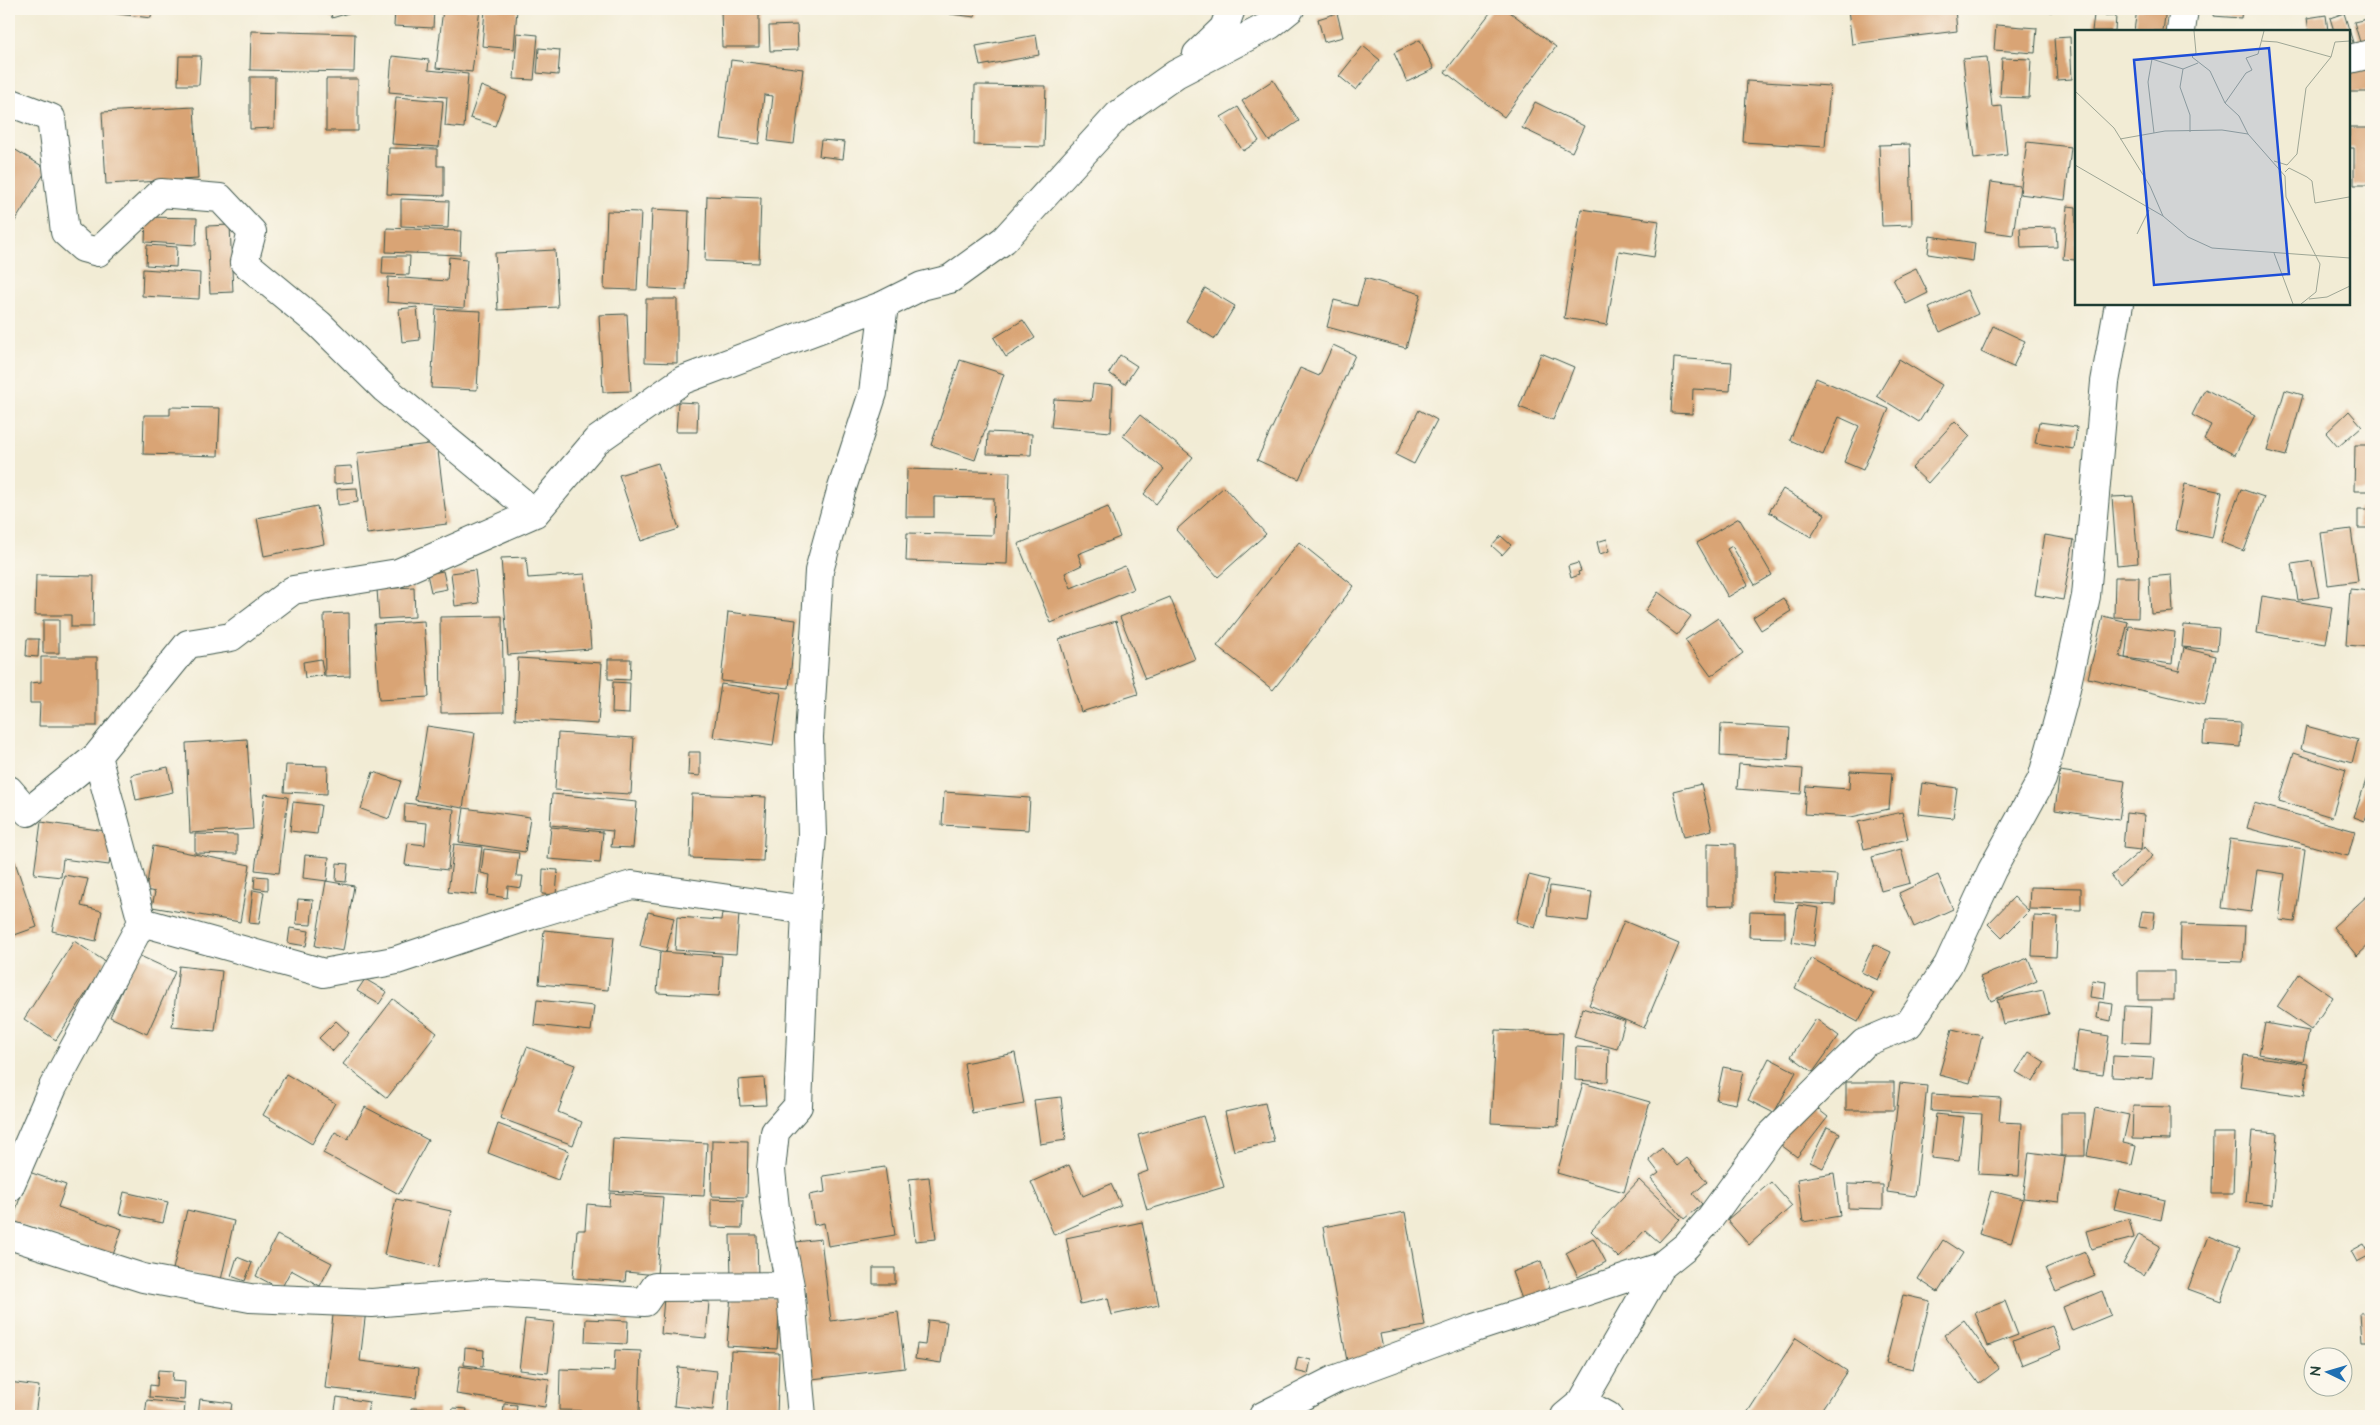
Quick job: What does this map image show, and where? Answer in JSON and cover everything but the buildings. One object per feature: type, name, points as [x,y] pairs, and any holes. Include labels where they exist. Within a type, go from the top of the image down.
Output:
[{"type":"street","points":[[1176,74],[1224,28],[1231,9]]},
{"type":"street","points":[[9,790],[28,812],[97,756],[188,644],[231,637],[292,590],[398,573],[534,514],[596,441],[683,380],[884,305],[922,286],[950,279],[1004,240],[1118,115],[1176,74],[1270,25],[1290,9]]},
{"type":"street","points":[[2180,30],[2184,9]]},
{"type":"street","points":[[2350,60],[2371,54]]},
{"type":"street","points":[[9,102],[51,118],[65,232],[83,248],[98,252],[160,193],[220,198],[252,232],[244,262],[319,324],[385,389],[534,514]]},
{"type":"street","points":[[802,1416],[790,1286],[774,1208],[771,1170],[775,1132],[798,1106],[806,910],[812,836],[809,737],[819,571],[841,491],[874,393],[884,305]]},
{"type":"street","points":[[1263,1416],[1336,1379],[1475,1328],[1660,1266],[1686,1246],[1708,1221],[1770,1136],[1864,1042],[1909,1024],[1948,965],[1992,870],[2042,779],[2063,702],[2086,596],[2105,382],[2119,305]]},
{"type":"street","points":[[9,1188],[53,1087],[142,922],[97,756]]},
{"type":"street","points":[[142,922],[324,972],[353,966],[376,965],[397,960],[535,914],[632,885],[806,910]]},
{"type":"street","points":[[9,1235],[142,1278],[250,1298],[372,1303],[491,1293],[644,1302],[655,1287],[790,1286]]},
{"type":"street","points":[[1608,1416],[1573,1409],[1660,1266]]}]
